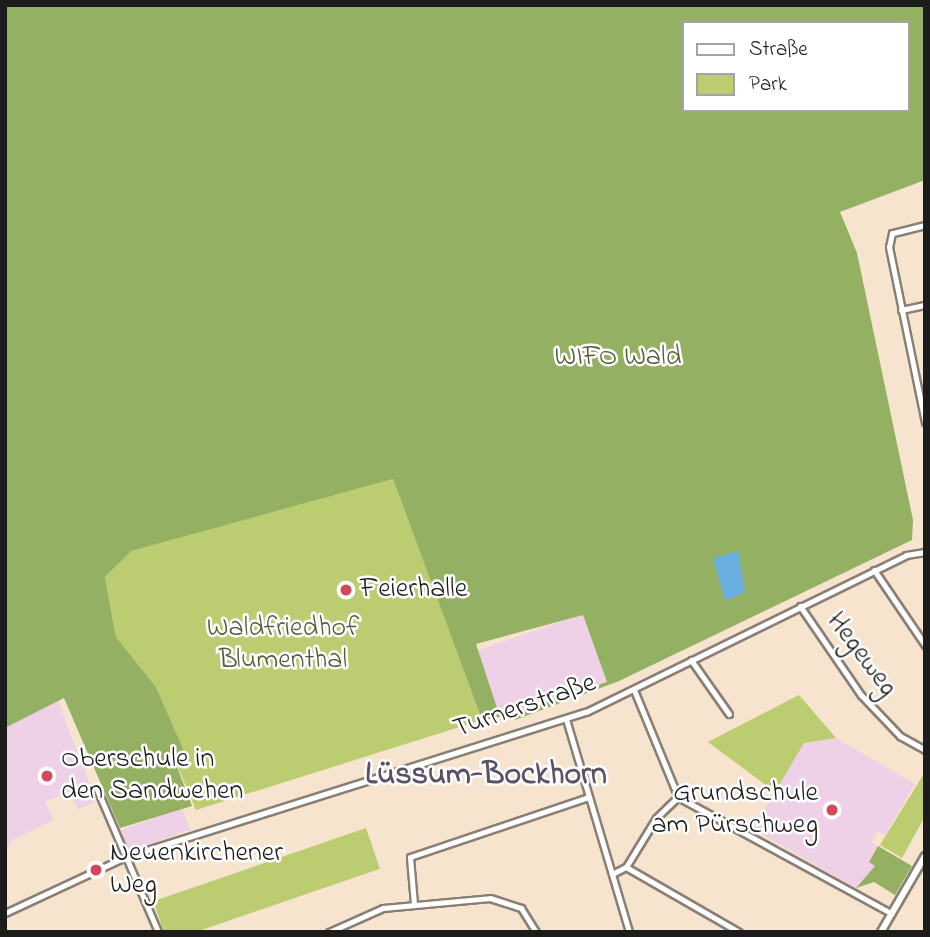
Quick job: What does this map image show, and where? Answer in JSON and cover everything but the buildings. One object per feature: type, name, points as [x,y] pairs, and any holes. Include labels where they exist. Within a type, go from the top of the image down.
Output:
[{"type":"main road","points":[[881,932],[925,856]]},
{"type":"street","points":[[925,225],[892,233],[901,310],[923,399],[925,422]]},
{"type":"street","points":[[901,310],[925,305]]},
{"type":"street","name":"Turnerstraße","points":[[5,913],[125,857],[566,719],[634,690],[874,570],[925,552]]},
{"type":"street","points":[[874,570],[925,645]]},
{"type":"street","name":"Hegeweg","points":[[800,606],[861,695],[900,736],[925,750]]},
{"type":"street","points":[[691,660],[729,713]]},
{"type":"street","points":[[634,690],[678,797],[891,913]]},
{"type":"street","points":[[566,719],[629,932]]},
{"type":"street","points":[[96,787],[158,932]]},
{"type":"street","points":[[414,904],[410,857],[588,797]]},
{"type":"street","points":[[612,874],[626,867],[656,818],[678,797]]},
{"type":"street","points":[[626,867],[739,932]]},
{"type":"street","points":[[329,932],[374,910],[414,904],[504,900],[521,908],[536,932]]},
{"type":"shaded area","points":[[583,614],[606,682],[501,719],[477,650]]},
{"type":"shaded area","name":"Oberschule in den Sandwehen","points":[[58,701],[96,801],[78,809],[69,791],[45,802],[54,820],[12,840],[5,854],[5,728]]},
{"type":"shaded area","name":"Grundschule am Pürschweg","points":[[836,738],[915,784],[885,835],[878,831],[871,842],[878,846],[869,861],[876,865],[856,888],[753,829],[804,742]]},
{"type":"shaded area","points":[[182,808],[190,830],[129,852],[121,830]]},
{"type":"green space","name":"WIFO Wald","points":[[5,5],[925,5],[925,180],[840,212],[857,253],[913,520],[912,540],[619,681],[515,720],[513,713],[607,682],[583,615],[476,644],[500,717],[482,720],[393,479],[131,551],[105,577],[116,637],[156,687],[185,753],[174,759],[192,806],[120,828],[64,698],[5,728]]},
{"type":"green space","name":"Waldfriedhof Blumenthal","points":[[393,479],[482,720],[196,810],[174,758],[185,753],[156,687],[116,637],[105,577],[130,551]]},
{"type":"green space","points":[[799,695],[836,738],[804,743],[775,792],[708,742]]},
{"type":"green space","points":[[925,772],[925,816],[902,858],[880,845]]},
{"type":"green space","points":[[366,828],[380,869],[196,932],[164,932],[153,901]]},
{"type":"green space","points":[[878,846],[912,866],[895,895],[874,882],[856,888],[875,866],[869,862]]},
{"type":"water","points":[[738,551],[745,592],[725,601],[713,558]]},
{"type":"place","name":"Feierhalle","points":[[346,590]]},
{"type":"place","name":"Oberschule in den Sandwehen","points":[[47,776]]},
{"type":"place","name":"Grundschule am Pürschweg","points":[[832,810]]},
{"type":"place","name":"Neuenkirchener Weg","points":[[96,870]]},
{"type":"district","name":"Lüssum-Bockhorn","points":[[486,776]]}]
